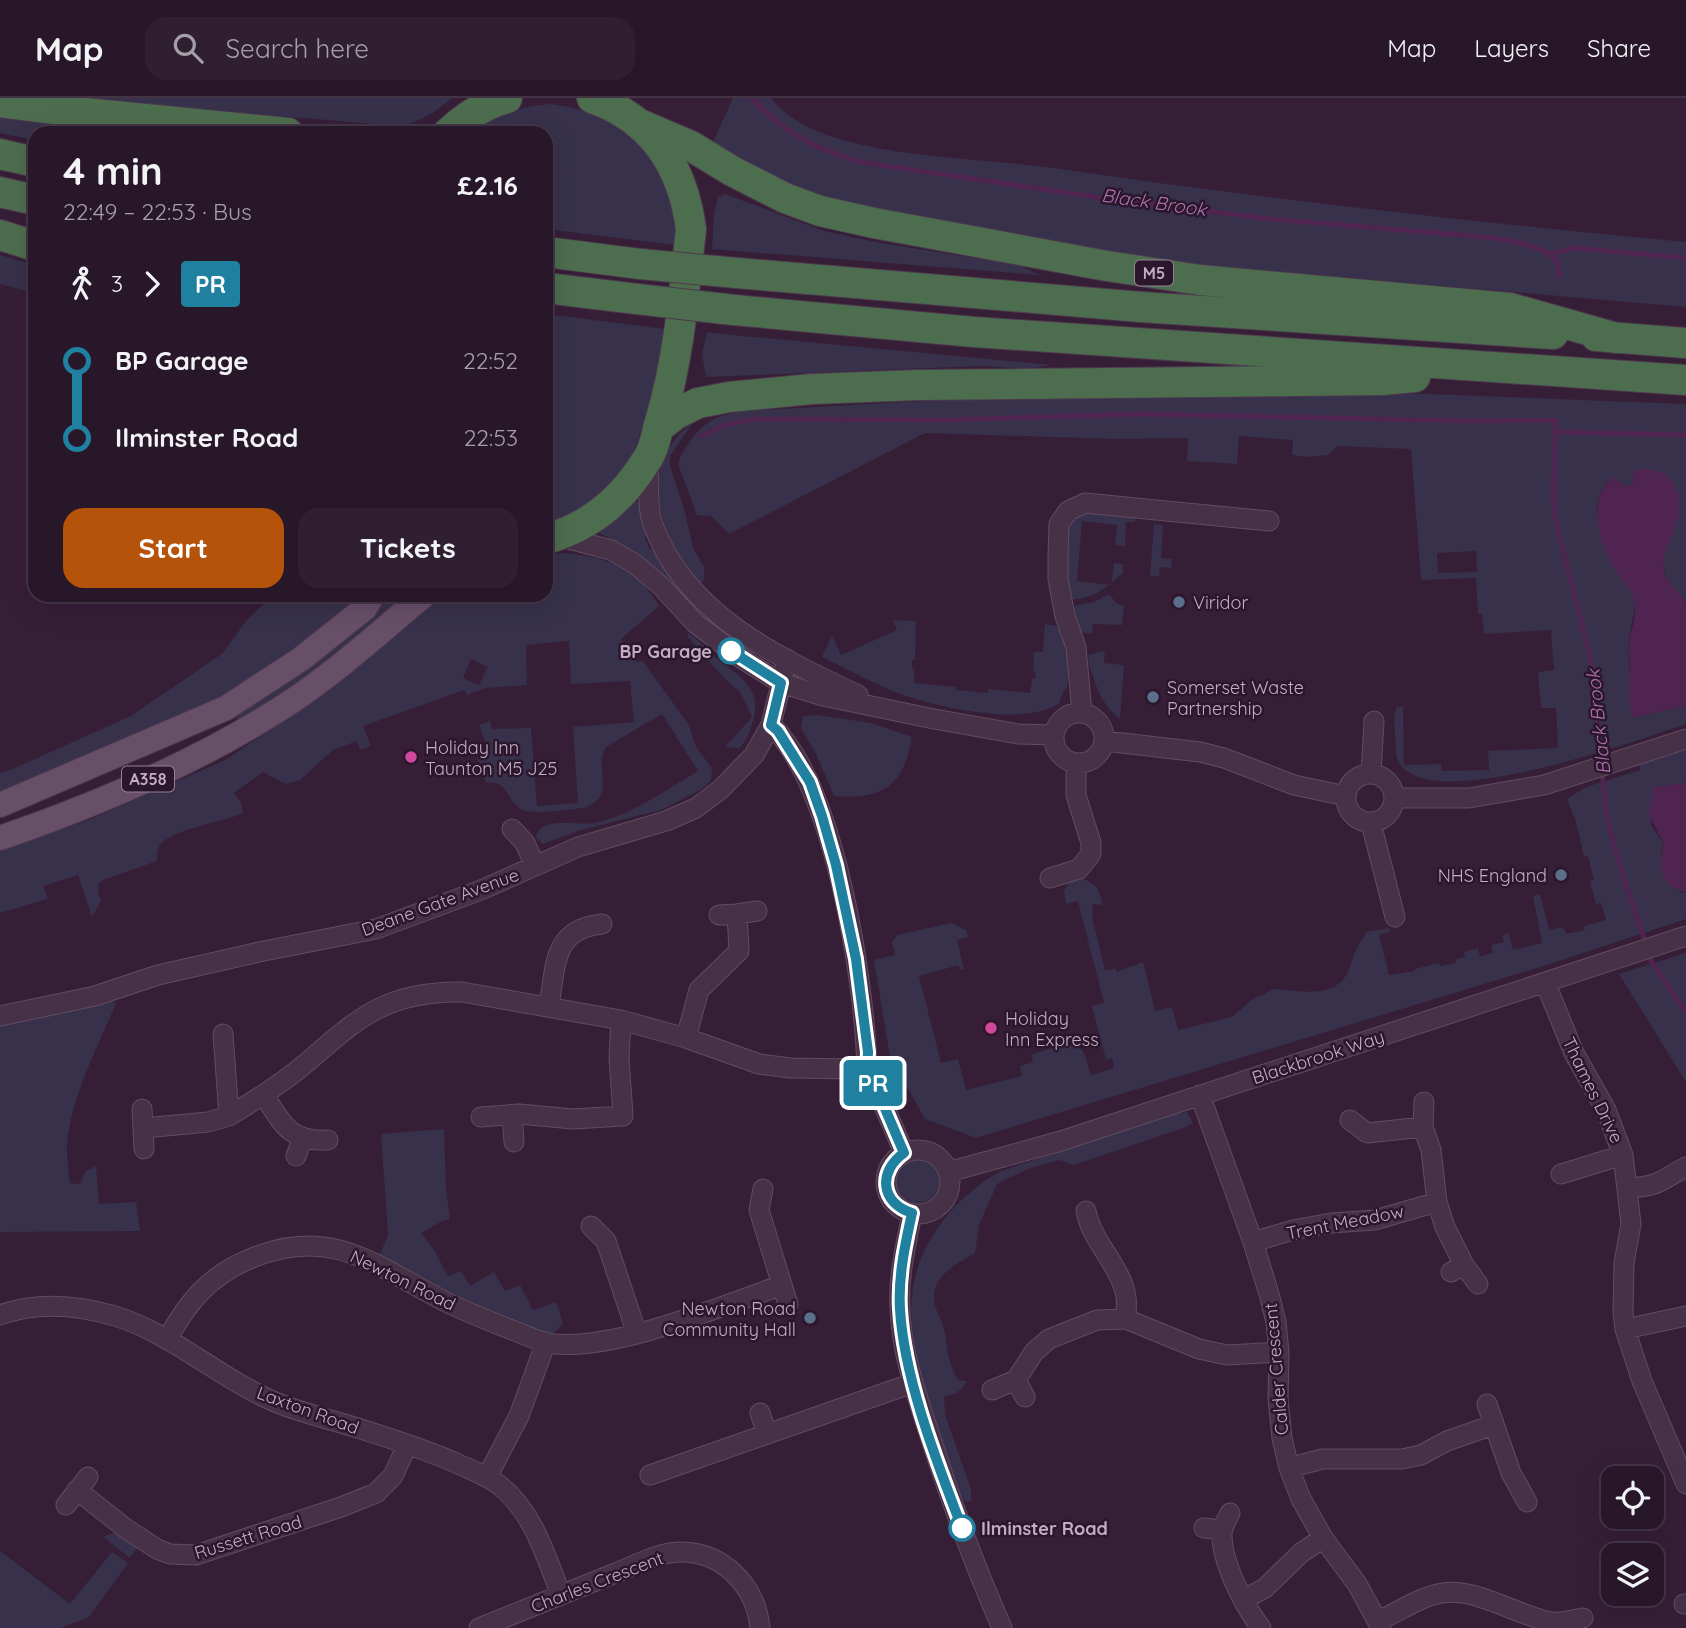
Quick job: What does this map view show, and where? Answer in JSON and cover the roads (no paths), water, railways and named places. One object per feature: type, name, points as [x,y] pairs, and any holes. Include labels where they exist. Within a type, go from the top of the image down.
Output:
[{"type":"highway","points":[[452,126],[474,98]]},
{"type":"highway","points":[[455,126],[496,101],[508,98]]},
{"type":"highway","points":[[553,536],[581,526],[603,512],[622,493],[648,458],[670,388],[691,229],[688,205],[680,180],[670,160],[633,110],[617,109],[592,98]]},
{"type":"highway","points":[[0,102],[217,126]]},
{"type":"highway","name":"M5","points":[[633,110],[732,172],[785,198],[820,211],[1107,266],[1200,280],[1510,309],[1616,338]]},
{"type":"highway","points":[[0,154],[28,160]]},
{"type":"highway","points":[[0,192],[28,198]]},
{"type":"highway","points":[[0,235],[28,244]]},
{"type":"highway","name":"M5","points":[[553,254],[737,273],[1141,307],[1686,343]]},
{"type":"highway","points":[[553,289],[734,310],[987,333],[1686,380]]},
{"type":"highway","points":[[658,428],[676,414],[698,403],[729,397],[811,389],[918,384],[1382,380],[1523,369]]},
{"type":"main road","name":"A358","points":[[0,805],[226,708],[310,652],[368,602]]},
{"type":"main road","name":"A358","points":[[0,838],[132,786],[236,735],[288,703],[348,659],[416,602]]},
{"type":"street","points":[[648,458],[652,520],[677,573],[724,620],[758,643],[881,706]]},
{"type":"street","points":[[1082,713],[1076,647],[1065,616],[1058,579],[1059,524],[1068,511],[1085,503],[1269,521]]},
{"type":"street","points":[[553,537],[611,550],[635,564],[661,586],[695,623],[744,660],[781,683],[823,696],[1018,734],[1054,735]]},
{"type":"street","name":"Deane Gate Avenue","points":[[0,1016],[95,996],[158,975],[258,951],[376,929],[481,890],[578,847],[666,821],[695,808],[721,789],[754,755],[771,725],[787,659]]},
{"type":"street","points":[[1082,713],[1097,719],[1105,741],[1102,751],[1095,759],[1076,764],[1062,757],[1057,751],[1054,735],[1063,719],[1082,713]]},
{"type":"street","points":[[1371,774],[1374,721]]},
{"type":"street","points":[[771,725],[778,731],[810,782],[836,865],[856,959],[868,1052],[867,1072],[904,1153]]},
{"type":"street","points":[[1395,798],[1469,798],[1544,785],[1686,739]]},
{"type":"street","points":[[1105,741],[1200,752],[1224,758],[1294,785],[1346,796]]},
{"type":"street","points":[[1050,878],[1079,869],[1091,854],[1091,843],[1076,795],[1076,764]]},
{"type":"street","points":[[1371,774],[1388,781],[1395,798],[1388,816],[1371,823],[1356,818],[1347,804],[1346,796],[1352,783],[1371,774]]},
{"type":"street","points":[[1371,823],[1395,917]]},
{"type":"street","points":[[512,829],[525,843],[535,866]]},
{"type":"street","points":[[686,1038],[699,990],[739,951],[738,913]]},
{"type":"street","points":[[549,1006],[561,945],[578,929],[602,924]]},
{"type":"street","name":"Blackbrook Way","points":[[948,1172],[1061,1141],[1686,936]]},
{"type":"street","name":"Thames Drive","points":[[1545,982],[1574,1053],[1606,1110],[1623,1155],[1630,1224],[1624,1263],[1625,1329],[1643,1381],[1686,1483]]},
{"type":"street","points":[[144,1150],[143,1119],[208,1122],[229,1116],[264,1096],[351,1024],[377,1008],[428,993],[462,992],[621,1020],[686,1038],[759,1064],[790,1068],[855,1069],[867,1072]]},
{"type":"street","points":[[481,1116],[573,1119],[630,1116],[619,1058],[621,1020]]},
{"type":"street","points":[[223,1034],[229,1116]]},
{"type":"street","name":"Calder Crescent","points":[[1200,1095],[1253,1242],[1274,1313],[1279,1352],[1278,1399],[1282,1438],[1289,1468],[1301,1499],[1323,1538],[1357,1584],[1380,1625]]},
{"type":"street","points":[[264,1096],[293,1135],[299,1148],[328,1140]]},
{"type":"street","points":[[1424,1102],[1423,1126],[1432,1150],[1437,1202],[1458,1268],[1478,1284]]},
{"type":"street","points":[[512,1115],[514,1142]]},
{"type":"street","points":[[1350,1120],[1365,1139],[1423,1126]]},
{"type":"street","points":[[918,1149],[937,1156],[948,1172],[949,1186],[941,1204],[923,1213],[912,1213],[897,1206],[886,1188],[889,1168],[904,1153],[918,1149]]},
{"type":"street","points":[[1575,1176],[1623,1155]]},
{"type":"street","points":[[1628,1188],[1649,1187],[1665,1181],[1678,1165]]},
{"type":"street","name":"Newton Road","points":[[167,1340],[190,1304],[209,1281],[224,1271],[262,1253],[285,1246],[314,1245],[341,1249],[366,1257],[446,1302],[546,1342],[567,1344],[604,1341],[637,1334],[785,1295],[759,1210],[763,1189]]},
{"type":"street","name":"Trent Meadow","points":[[1253,1242],[1293,1230],[1331,1223],[1375,1220],[1437,1202]]},
{"type":"street","points":[[912,1213],[902,1261],[900,1300],[901,1324],[913,1383],[953,1504],[1002,1628]]},
{"type":"street","points":[[1083,1222],[1119,1276],[1126,1296],[1126,1320]]},
{"type":"street","points":[[591,1226],[606,1241],[637,1334]]},
{"type":"street","name":"Laxton Road","points":[[0,1315],[30,1307],[74,1306],[116,1316],[167,1340],[232,1380],[275,1402],[407,1445],[487,1477],[501,1486],[531,1523],[561,1595]]},
{"type":"street","points":[[1625,1329],[1686,1316]]},
{"type":"street","points":[[992,1390],[1021,1388],[1034,1352],[1049,1339],[1097,1320],[1126,1320],[1199,1349],[1227,1355],[1279,1352]]},
{"type":"street","points":[[487,1477],[519,1416],[546,1342]]},
{"type":"street","points":[[650,1475],[913,1383]]},
{"type":"street","points":[[1487,1404],[1516,1496]]},
{"type":"street","points":[[760,1413],[767,1434]]},
{"type":"street","points":[[1289,1468],[1322,1459],[1402,1459],[1421,1455],[1447,1441],[1493,1425]]},
{"type":"street","name":"Russett Road","points":[[77,1490],[125,1528],[158,1549],[170,1554],[196,1556],[376,1493],[393,1476],[407,1445]]},
{"type":"street","points":[[1219,1524],[1228,1565],[1243,1600],[1261,1628]]},
{"type":"street","points":[[1243,1600],[1265,1588],[1301,1553],[1323,1538]]},
{"type":"street","name":"Charles Crescent","points":[[479,1628],[662,1554],[694,1553],[724,1564],[744,1583],[753,1598],[760,1628]]},
{"type":"street","points":[[1380,1625],[1427,1597],[1444,1592],[1462,1593],[1554,1625],[1583,1618]]},
{"type":"waterway","name":"Black Brook","points":[[752,98],[775,121],[801,138],[860,162],[1102,198],[1271,219],[1495,238],[1548,253],[1558,264],[1559,276]]},
{"type":"waterway","points":[[1550,254],[1575,248],[1686,258]]},
{"type":"waterway","points":[[702,436],[725,425],[755,419],[946,420],[1142,414],[1471,421],[1556,420],[1553,498],[1557,527],[1591,660],[1601,761]]},
{"type":"waterway","points":[[1555,432],[1686,435]]},
{"type":"waterway","name":"Black Brook","points":[[1602,771],[1612,838],[1646,944]]},
{"type":"waterway","name":"Black Brook","points":[[1649,953],[1652,963],[1686,1012]]},
{"type":"place","name":"Viridor","points":[[1179,602]]},
{"type":"place","name":"BP Garage","points":[[731,651]]},
{"type":"place","name":"Somerset Waste Partnership","points":[[1153,697]]},
{"type":"place","name":"Holiday Inn Taunton M5 J25","points":[[411,757]]},
{"type":"place","name":"NHS England","points":[[1561,875]]},
{"type":"place","name":"Holiday Inn Express","points":[[991,1028]]},
{"type":"place","name":"Newton Road Community Hall","points":[[810,1318]]},
{"type":"place","name":"Ilminster Road","points":[[962,1528]]}]
